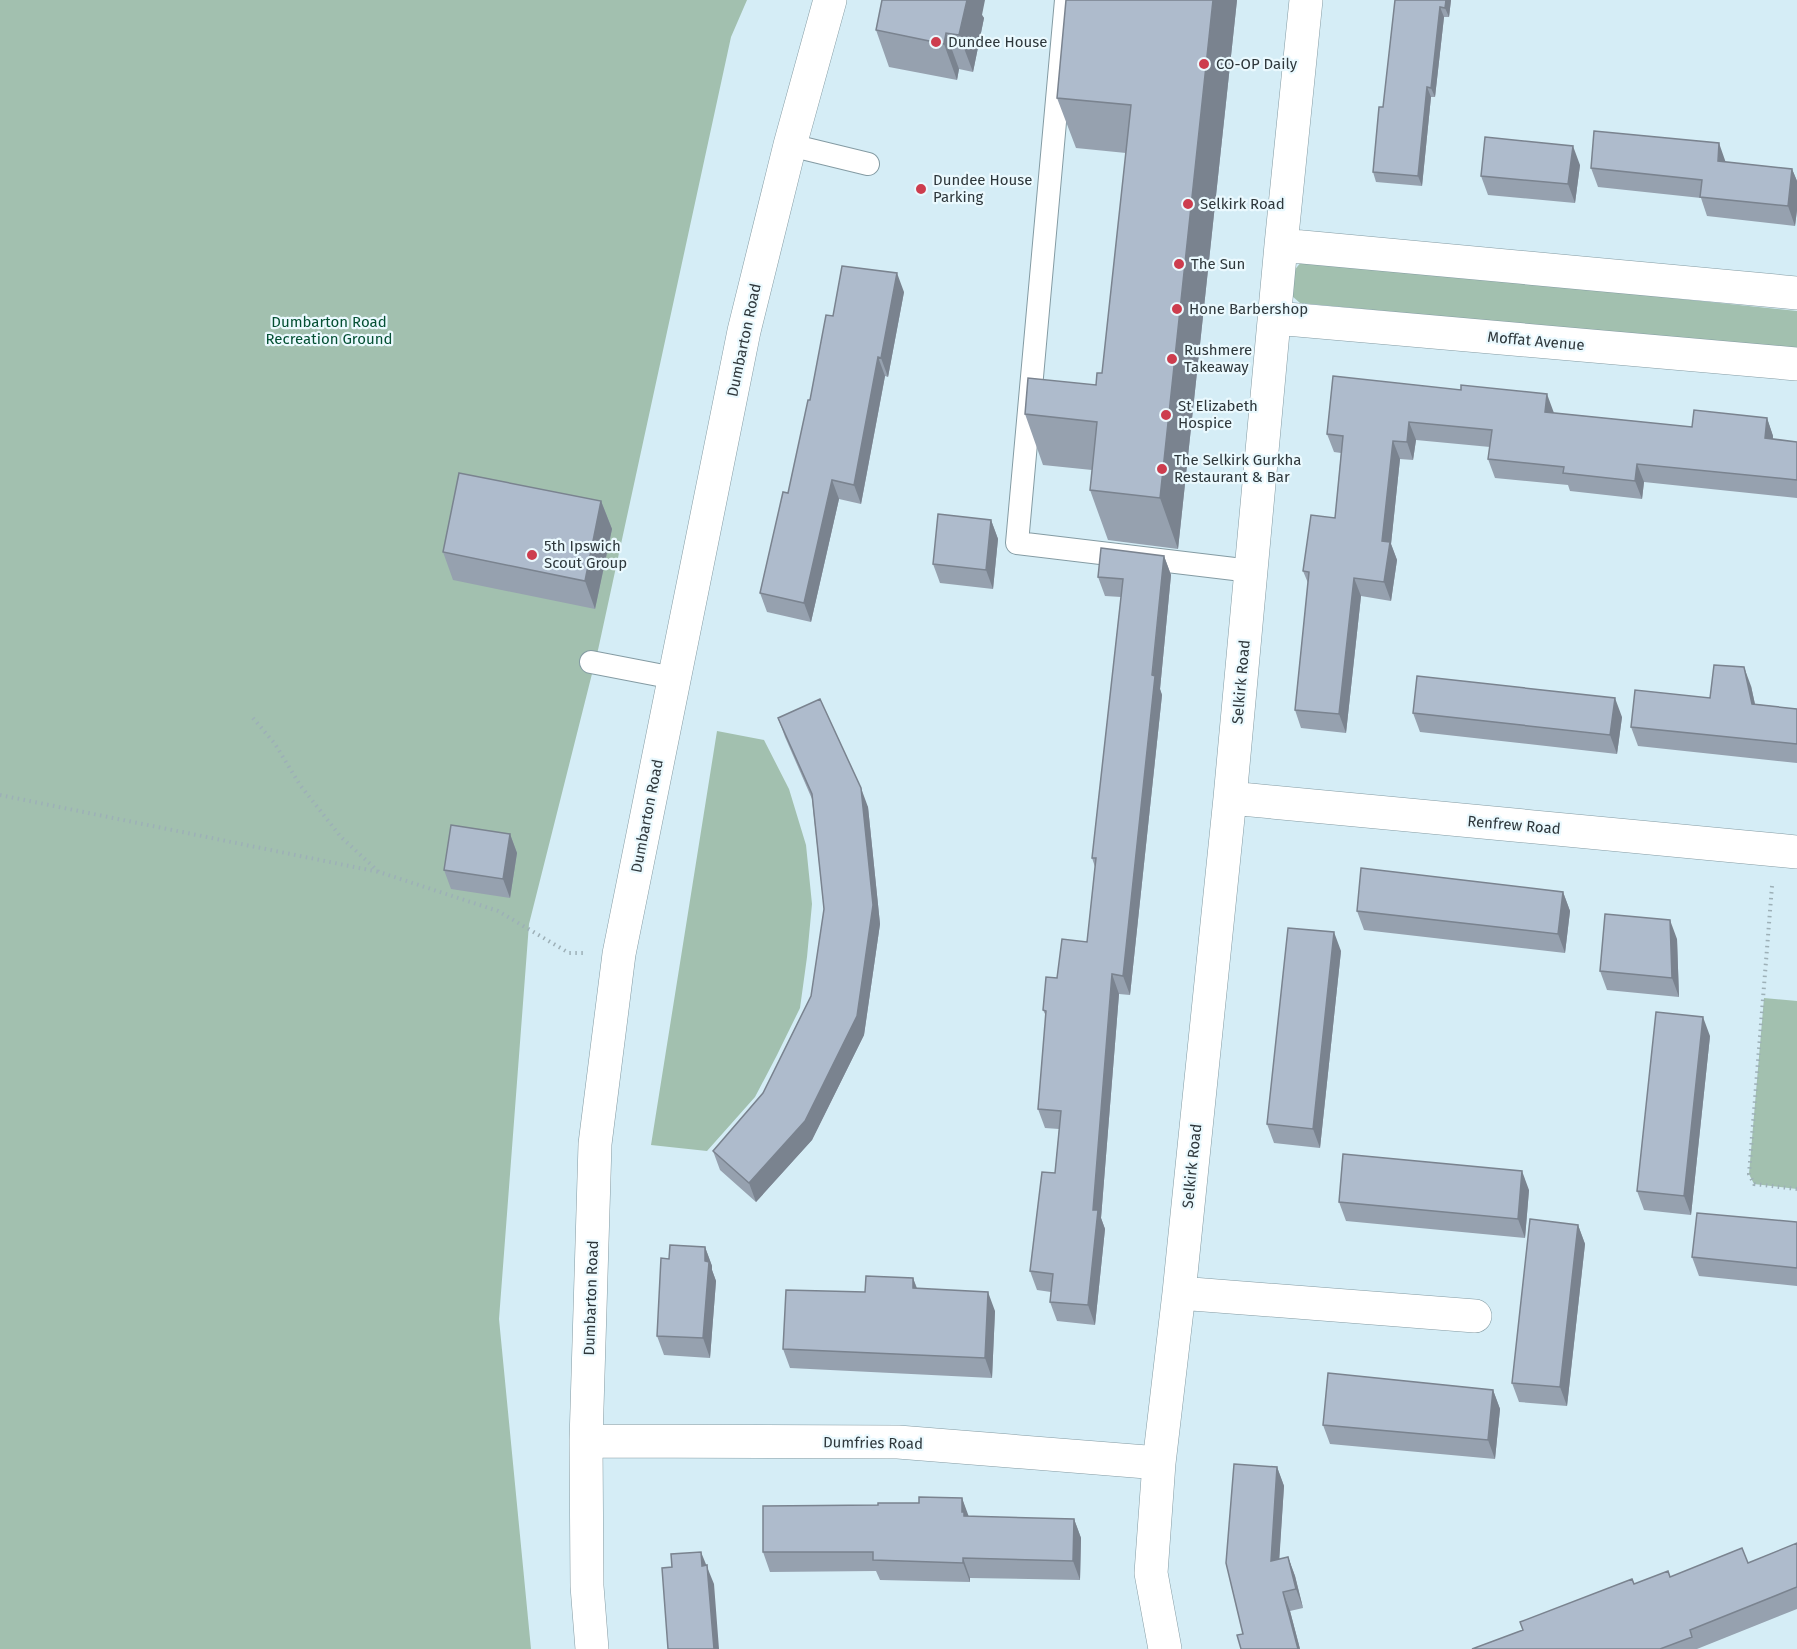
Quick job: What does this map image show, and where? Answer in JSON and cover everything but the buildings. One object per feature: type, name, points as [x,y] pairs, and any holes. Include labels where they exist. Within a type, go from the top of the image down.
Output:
[{"type":"street","name":"Dumbarton Road","points":[[592,1649],[587,1586],[586,1441],[595,1144],[619,954],[744,331],[790,145],[830,0]]},
{"type":"street","name":"Selkirk Road","points":[[1165,1649],[1151,1573],[1159,1463],[1179,1293],[1230,798],[1306,0]]},
{"type":"street","points":[[1281,245],[1797,293]]},
{"type":"street","name":"Moffat Avenue","points":[[1275,318],[1797,364]]},
{"type":"street","name":"Renfrew Road","points":[[1230,798],[1786,851]]},
{"type":"street","points":[[1179,1293],[1475,1316]]},
{"type":"street","name":"Dumfries Road","points":[[586,1441],[898,1442],[1159,1463]]},
{"type":"lane","points":[[1066,0],[1017,543],[1251,571]]},
{"type":"lane","points":[[790,145],[868,164]]},
{"type":"lane","points":[[591,662],[674,678]]},
{"type":"path","points":[[253,718],[275,744],[300,785],[341,837],[379,872]]},
{"type":"path","points":[[0,795],[379,872],[498,911],[569,953],[619,954]]},
{"type":"path","points":[[1786,851],[1764,998],[1749,1174],[1754,1184],[1797,1189]]},
{"type":"green space","name":"Dumbarton Road Recreation Ground","points":[[0,0],[747,0],[731,37],[598,650],[529,924],[499,1319],[531,1649],[0,1649]]},
{"type":"green space","points":[[1303,260],[1797,311],[1797,350],[1300,303],[1292,296],[1291,274]]},
{"type":"green space","points":[[717,731],[764,740],[789,789],[806,845],[812,904],[800,1008],[755,1097],[707,1151],[651,1145]]},
{"type":"green space","points":[[1764,998],[1797,1001],[1797,1189],[1754,1184],[1749,1174]]},
{"type":"place","name":"Dundee House","points":[[936,42]]},
{"type":"place","name":"CO-OP Daily","points":[[1204,64]]},
{"type":"place","name":"Dundee House Parking","points":[[921,189]]},
{"type":"place","name":"Selkirk Road","points":[[1188,204]]},
{"type":"place","name":"The Sun","points":[[1179,264]]},
{"type":"place","name":"Hone Barbershop","points":[[1177,309]]},
{"type":"place","name":"Rushmere Takeaway","points":[[1172,359]]},
{"type":"place","name":"St Elizabeth Hospice","points":[[1166,415]]},
{"type":"place","name":"The Selkirk Gurkha Restaurant & Bar","points":[[1162,469]]},
{"type":"place","name":"5th Ipswich Scout Group","points":[[532,555]]}]
